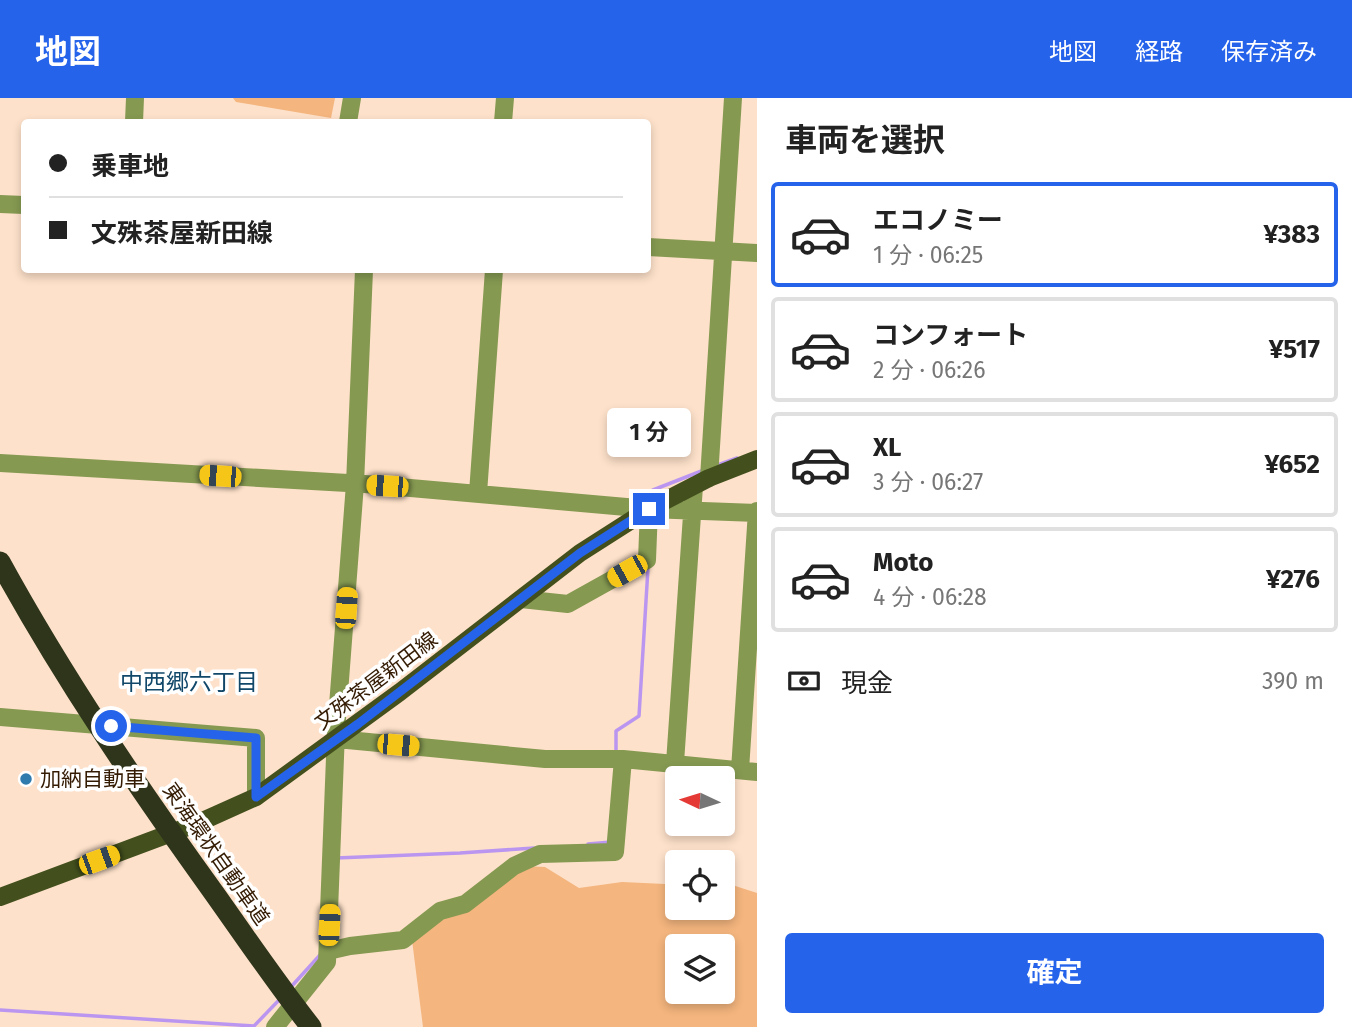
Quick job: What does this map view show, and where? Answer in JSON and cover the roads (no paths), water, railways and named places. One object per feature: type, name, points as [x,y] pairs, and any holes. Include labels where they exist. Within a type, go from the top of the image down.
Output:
[{"type":"highway","name":"東海環状自動車道","points":[[0,562],[28,614],[154,810],[308,1024]]},
{"type":"main road","name":"文殊茶屋新田線","points":[[0,897],[198,822],[256,797],[337,739],[580,553],[649,509],[702,482],[757,459]]},
{"type":"street","points":[[134,119],[135,98]]},
{"type":"street","points":[[348,119],[352,98]]},
{"type":"street","points":[[503,119],[505,98]]},
{"type":"street","points":[[675,763],[694,510],[702,482],[733,98]]},
{"type":"street","points":[[0,204],[21,205]]},
{"type":"street","points":[[651,247],[757,254]]},
{"type":"street","points":[[275,1027],[327,962],[337,739],[355,484],[364,273]]},
{"type":"street","points":[[478,493],[494,273]]},
{"type":"street","points":[[0,463],[355,484],[649,509],[757,512],[749,771],[623,759],[545,759],[337,739]]},
{"type":"street","points":[[521,599],[568,604],[647,560],[649,509]]},
{"type":"street","points":[[0,717],[256,738],[256,797]]},
{"type":"street","points":[[328,951],[402,940],[440,911],[465,904],[514,866],[531,857],[540,854],[615,852],[623,759]]},
{"type":"waterway","points":[[715,466],[737,458]]},
{"type":"waterway","points":[[652,501],[653,490],[704,470]]},
{"type":"waterway","points":[[616,754],[616,731],[639,716],[648,568]]},
{"type":"waterway","points":[[588,844],[611,842]]},
{"type":"waterway","points":[[336,858],[534,848]]},
{"type":"waterway","points":[[290,988],[320,955]]},
{"type":"waterway","points":[[0,1010],[254,1026],[280,999]]},
{"type":"place","name":"加納自動車","points":[[26,779]]},
{"type":"district","name":"中西郷六丁目","points":[[189,682]]}]
